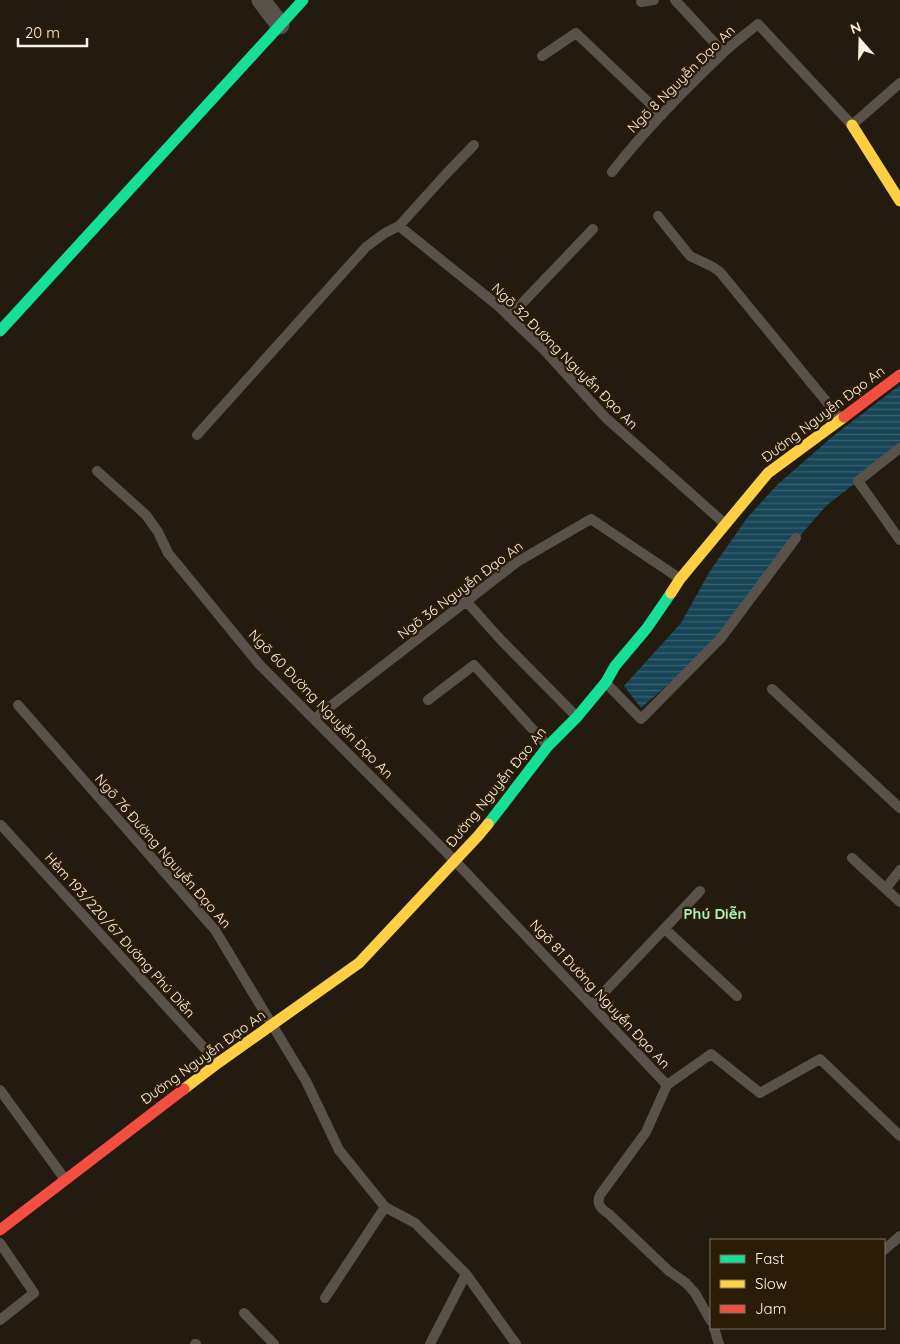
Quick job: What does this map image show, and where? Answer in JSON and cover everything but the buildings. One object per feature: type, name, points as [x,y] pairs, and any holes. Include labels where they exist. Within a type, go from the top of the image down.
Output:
[{"type":"street","points":[[260,0],[280,25]]},
{"type":"street","points":[[0,332],[303,0]]},
{"type":"street","points":[[852,125],[900,201]]},
{"type":"street","name":"Đường Nguyễn Đạo An","points":[[0,1230],[218,1063],[359,962],[478,836],[548,746],[577,717],[606,682],[615,666],[648,628],[680,579],[768,473],[900,375]]},
{"type":"lane","points":[[641,2],[654,0]]},
{"type":"lane","points":[[675,0],[724,52]]},
{"type":"lane","name":"Ngõ 8 Nguyễn Đạo An","points":[[612,172],[634,144],[724,52],[758,24],[852,125]]},
{"type":"lane","points":[[542,56],[576,33],[662,115]]},
{"type":"lane","points":[[852,125],[900,83]]},
{"type":"lane","points":[[197,434],[366,247],[385,233],[399,226],[474,145]]},
{"type":"lane","points":[[658,216],[690,256],[720,272],[841,419]]},
{"type":"lane","name":"Ngõ 32 Đường Nguyễn Đạo An","points":[[399,226],[496,304],[544,350],[606,418],[725,524]]},
{"type":"lane","points":[[510,317],[593,229]]},
{"type":"lane","points":[[900,448],[858,480],[900,540]]},
{"type":"lane","name":"Ngõ 60 Đường Nguyễn Đạo An","points":[[97,471],[146,515],[158,532],[168,553],[259,664],[455,861]]},
{"type":"lane","name":"Ngõ 36 Nguyễn Đạo An","points":[[314,719],[517,562],[591,519],[680,579]]},
{"type":"lane","points":[[606,682],[641,719],[721,638],[796,538]]},
{"type":"lane","points":[[466,601],[501,640],[577,717]]},
{"type":"lane","points":[[428,700],[474,666],[548,746]]},
{"type":"lane","points":[[772,689],[900,808]]},
{"type":"lane","name":"Ngõ 76 Đường Nguyễn Đạo An","points":[[18,705],[215,930],[306,1081],[339,1150],[385,1206]]},
{"type":"lane","name":"Hẻm 193/220/67 Đường Phú Diễn","points":[[1,826],[218,1063]]},
{"type":"lane","points":[[852,858],[900,902]]},
{"type":"lane","name":"Ngõ 81 Đường Nguyễn Đạo An","points":[[455,861],[667,1084],[711,1054],[760,1093],[820,1059],[900,1136]]},
{"type":"lane","points":[[886,888],[900,870]]},
{"type":"lane","points":[[592,1005],[700,891]]},
{"type":"lane","points":[[664,929],[737,996]]},
{"type":"lane","points":[[667,1084],[646,1132],[600,1195],[598,1204],[601,1209],[609,1214],[669,1271],[686,1283],[695,1293],[710,1319]]},
{"type":"lane","points":[[0,1090],[65,1179]]},
{"type":"lane","points":[[325,1298],[385,1206],[415,1222],[466,1274],[516,1344]]},
{"type":"lane","points":[[885,1249],[900,1236]]},
{"type":"lane","points":[[0,1244],[34,1294],[0,1320]]},
{"type":"lane","points":[[430,1344],[466,1274]]},
{"type":"lane","points":[[244,1313],[274,1344]]},
{"type":"lane","points":[[714,1329],[720,1344]]},
{"type":"water","points":[[900,385],[900,448],[826,506],[702,655],[641,708],[624,686],[681,623],[710,571],[747,518],[777,485],[832,437]]},
{"type":"traffic: fast","points":[[0,331],[303,0]]},
{"type":"traffic: fast","points":[[488,824],[548,746],[577,717],[606,682],[615,666],[647,628],[671,593]]},
{"type":"traffic: slow","points":[[852,125],[900,201]]},
{"type":"traffic: slow","points":[[671,593],[680,579],[768,473],[844,417]]},
{"type":"traffic: slow","points":[[184,1089],[359,963],[488,824]]},
{"type":"traffic: jam","points":[[844,417],[900,375]]},
{"type":"traffic: jam","points":[[0,1230],[184,1089]]},
{"type":"district","name":"Phú Diễn","points":[[715,914]]}]
